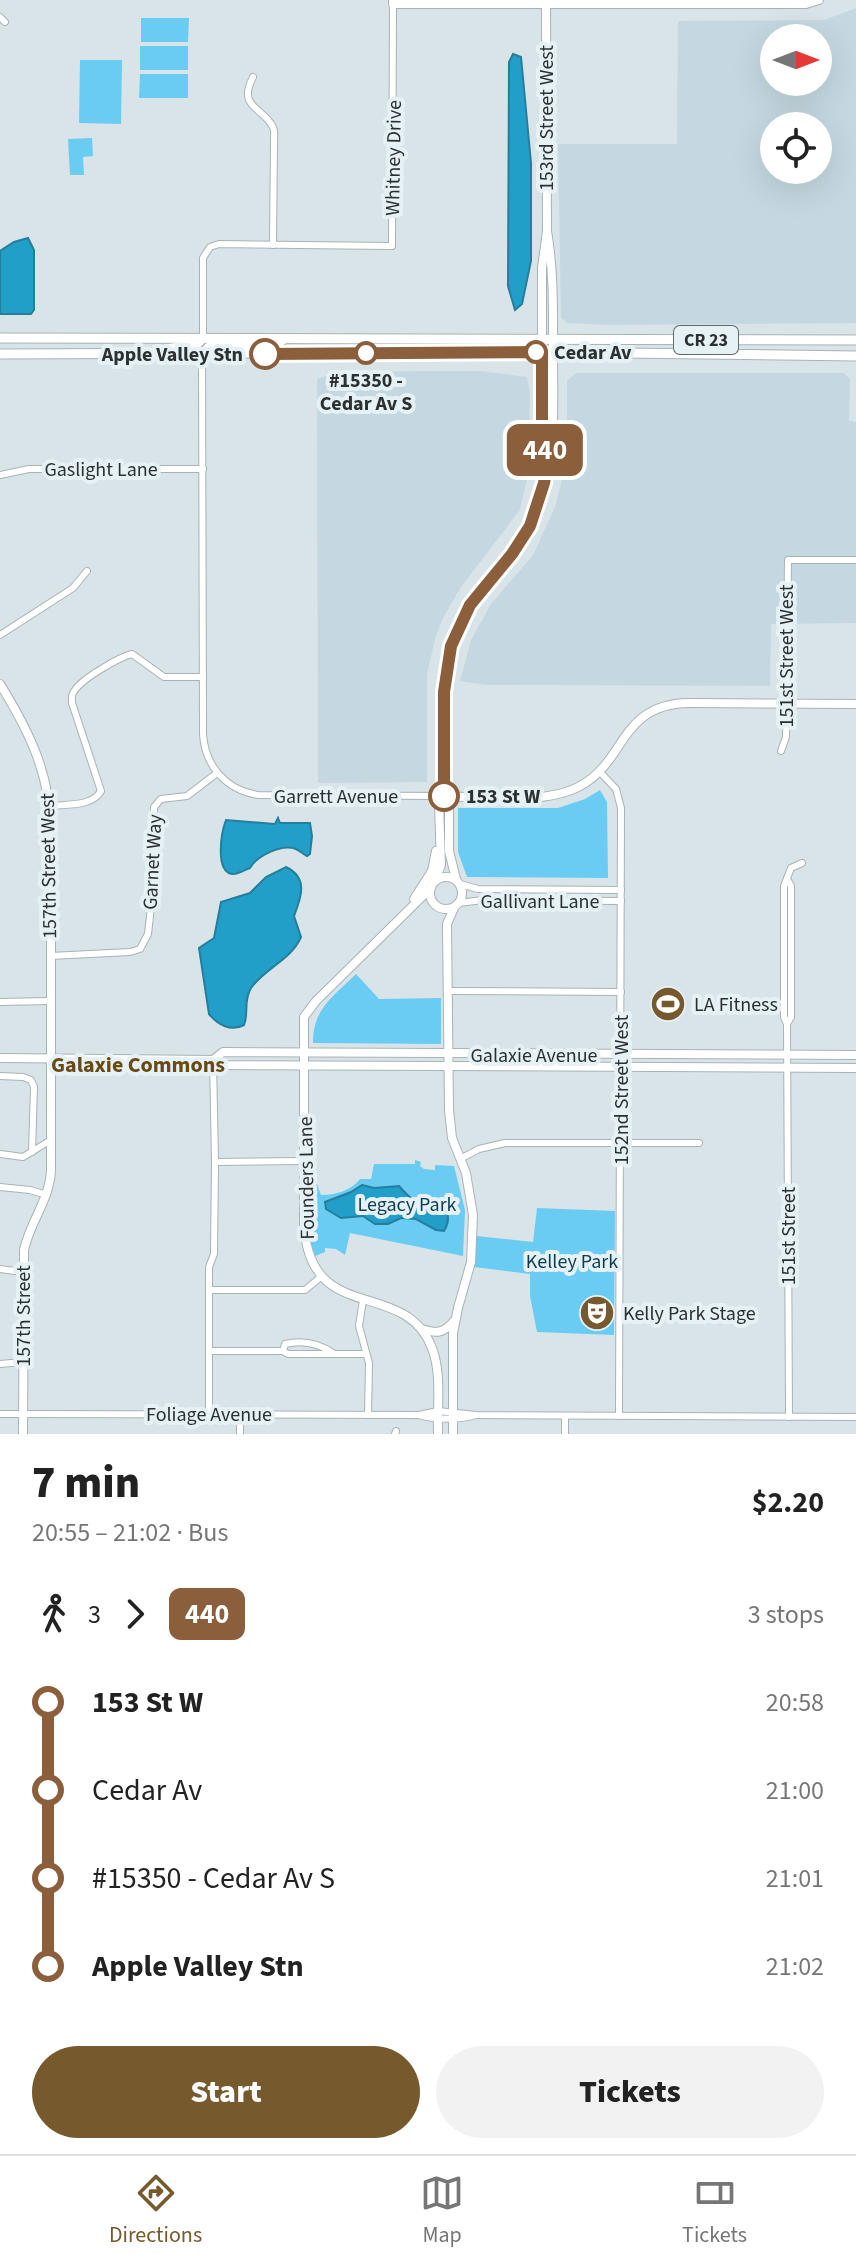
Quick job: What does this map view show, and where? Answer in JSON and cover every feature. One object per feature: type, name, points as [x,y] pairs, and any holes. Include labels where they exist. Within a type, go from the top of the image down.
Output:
[{"type":"main road","name":"CR 23","points":[[0,338],[856,340]]},
{"type":"main road","points":[[134,354],[196,345],[203,338]]},
{"type":"main road","points":[[202,354],[209,347],[275,345],[286,339]]},
{"type":"main road","name":"CR 23","points":[[0,354],[548,352],[856,356]]},
{"type":"street","points":[[393,2],[806,4],[819,0]]},
{"type":"street","name":"Whitney Drive","points":[[203,338],[203,262],[207,250],[219,244],[392,246],[393,2]]},
{"type":"street","name":"153rd Street West","points":[[546,4],[547,231],[542,268],[542,341],[548,352]]},
{"type":"street","points":[[253,77],[248,90],[250,103],[273,126],[273,245]]},
{"type":"street","name":"153rd Street West","points":[[432,885],[441,865],[438,838],[439,804],[444,796],[444,692],[451,646],[470,605],[512,554],[530,526],[539,503],[548,459],[542,442],[548,352],[553,341],[553,268],[547,231]]},
{"type":"street","points":[[202,354],[204,742],[217,773]]},
{"type":"street","name":"Gaslight Lane","points":[[0,475],[29,469],[203,469]]},
{"type":"street","name":"151st Street West","points":[[781,751],[786,737],[788,560],[856,560]]},
{"type":"street","points":[[0,635],[73,588],[87,571]]},
{"type":"street","points":[[50,806],[91,802],[101,791],[72,703],[78,686],[123,656],[132,654],[164,677],[203,677]]},
{"type":"street","name":"157th Street West","points":[[0,684],[34,744],[44,772],[50,806],[50,1059]]},
{"type":"street","name":"Garrett Avenue","points":[[217,773],[241,791],[258,795],[550,796],[581,786],[600,772],[631,727],[647,714],[661,708],[683,703],[856,704]]},
{"type":"street","name":"152nd Street West","points":[[600,772],[614,786],[620,800],[619,1416]]},
{"type":"street","name":"Garnet Way","points":[[50,956],[140,949],[147,939],[153,889],[154,807],[161,799],[187,796],[217,773]]},
{"type":"street","name":"153rd Street West","points":[[444,796],[449,804],[449,851],[458,882]]},
{"type":"street","name":"Founders Lane","points":[[403,915],[432,871],[438,838]]},
{"type":"street","points":[[787,1056],[787,1024],[791,1017],[791,886],[787,879],[791,868],[802,863]]},
{"type":"street","points":[[453,1434],[454,1321],[473,1250],[472,1201],[451,1129],[449,1067],[447,924],[463,894],[458,882],[442,877],[432,885],[431,899],[438,907],[456,905]]},
{"type":"street","name":"Gallivant Lane","points":[[458,882],[478,889],[621,890]]},
{"type":"street","name":"Founders Lane","points":[[322,1276],[312,1261],[305,1239],[302,1028],[308,1010],[432,885]]},
{"type":"street","name":"Gallivant Lane","points":[[456,905],[483,900],[621,901]]},
{"type":"street","points":[[449,991],[621,992]]},
{"type":"street","points":[[0,1002],[50,1001]]},
{"type":"street","name":"Galaxie Avenue","points":[[213,1060],[223,1052],[856,1055]]},
{"type":"street","name":"151st Street","points":[[787,1056],[789,1417]]},
{"type":"street","name":"Galaxie Avenue","points":[[0,1058],[213,1060],[224,1065],[304,1066],[856,1068]]},
{"type":"street","name":"157th Street","points":[[23,1434],[23,1272],[27,1238],[50,1184],[50,1059]]},
{"type":"street","points":[[209,1415],[209,1267],[214,1254],[213,1060]]},
{"type":"street","points":[[0,1076],[23,1077],[31,1080],[34,1087],[32,1152]]},
{"type":"street","points":[[0,1154],[23,1157],[51,1140]]},
{"type":"street","points":[[460,1159],[479,1149],[505,1143],[699,1143]]},
{"type":"street","points":[[215,1162],[304,1161]]},
{"type":"street","points":[[0,1187],[47,1195]]},
{"type":"street","points":[[0,1269],[23,1272]]},
{"type":"street","points":[[209,1290],[305,1290],[322,1276],[344,1293],[396,1309],[422,1329],[442,1332],[454,1321]]},
{"type":"street","points":[[363,1300],[359,1326],[369,1363],[368,1415]]},
{"type":"street","points":[[422,1329],[433,1349],[437,1366],[438,1434]]},
{"type":"street","points":[[283,1351],[289,1342],[308,1343],[333,1353]]},
{"type":"street","points":[[209,1351],[366,1354]]},
{"type":"street","points":[[0,1364],[23,1362]]},
{"type":"street","name":"Foliage Avenue","points":[[0,1414],[856,1417]]},
{"type":"street","points":[[240,1414],[240,1434]]},
{"type":"street","points":[[565,1416],[565,1434]]},
{"type":"shaded area","points":[[856,8],[856,323],[607,325],[567,323],[561,318],[558,144],[677,144],[678,21],[824,20]]},
{"type":"shaded area","points":[[513,54],[521,57],[531,163],[531,261],[522,304],[515,310],[508,286],[509,62]]},
{"type":"shaded area","points":[[28,238],[34,250],[34,310],[31,314],[0,314],[0,251]]},
{"type":"shaded area","points":[[480,371],[527,377],[530,393],[528,474],[520,510],[461,587],[435,639],[427,674],[427,782],[318,783],[317,379],[338,372]]},
{"type":"shaded area","points":[[576,373],[844,373],[850,379],[849,421],[856,422],[856,623],[771,624],[770,686],[484,685],[460,681],[471,640],[491,604],[533,555],[555,507],[567,460],[567,381]]},
{"type":"shaded area","points":[[278,818],[280,823],[310,823],[310,854],[307,856],[290,848],[276,849],[239,873],[227,871],[221,859],[226,820],[275,824]]},
{"type":"shaded area","points":[[286,867],[298,877],[300,883],[301,895],[294,916],[301,937],[291,952],[251,988],[244,1025],[234,1028],[225,1026],[209,1014],[199,948],[214,938],[221,902],[250,893],[266,877]]},
{"type":"shaded area","points":[[362,1185],[374,1188],[399,1186],[424,1206],[435,1209],[443,1204],[448,1218],[444,1231],[416,1219],[401,1218],[388,1224],[375,1224],[363,1216],[341,1218],[326,1209],[325,1202]]},
{"type":"green space","points":[[141,18],[189,18],[188,42],[141,42]]},
{"type":"green space","points":[[140,46],[188,46],[188,70],[140,70]]},
{"type":"green space","points":[[80,60],[122,60],[121,124],[79,123]]},
{"type":"green space","points":[[140,74],[188,74],[188,98],[139,98]]},
{"type":"green space","points":[[92,138],[93,156],[83,157],[84,175],[70,175],[68,139]]},
{"type":"green space","points":[[600,790],[607,802],[608,878],[467,877],[458,852],[458,808],[558,808]]},
{"type":"green space","points":[[356,974],[379,999],[441,998],[441,1044],[313,1043],[316,1021],[321,1012]]},
{"type":"green space","name":"Legacy Park","points":[[415,1160],[421,1162],[420,1166],[424,1169],[435,1170],[435,1165],[454,1166],[465,1210],[463,1256],[350,1233],[345,1255],[336,1249],[325,1248],[325,1252],[315,1256],[309,1238],[310,1183],[317,1184],[321,1195],[337,1193],[352,1187],[360,1179],[371,1179],[374,1164],[415,1164]]},
{"type":"green space","name":"Kelley Park","points":[[537,1208],[615,1211],[614,1335],[537,1332],[530,1296],[530,1274],[474,1267],[476,1236],[533,1242]]},
{"type":"bus line","name":"440","points":[[265,354],[542,352],[542,442],[548,459],[544,483],[530,526],[519,545],[470,605],[451,646],[444,692],[444,796]]},
{"type":"place","name":"Cedar Av","points":[[536,352]]},
{"type":"place","name":"#15350 - Cedar Av S","points":[[366,353]]},
{"type":"place","name":"Apple Valley Stn","points":[[265,354]]},
{"type":"place","name":"153 St W","points":[[444,796]]},
{"type":"place","name":"LA Fitness","points":[[668,1004]]},
{"type":"place","name":"Kelly Park Stage","points":[[597,1313]]},
{"type":"district","name":"Galaxie Commons","points":[[138,1064]]}]
